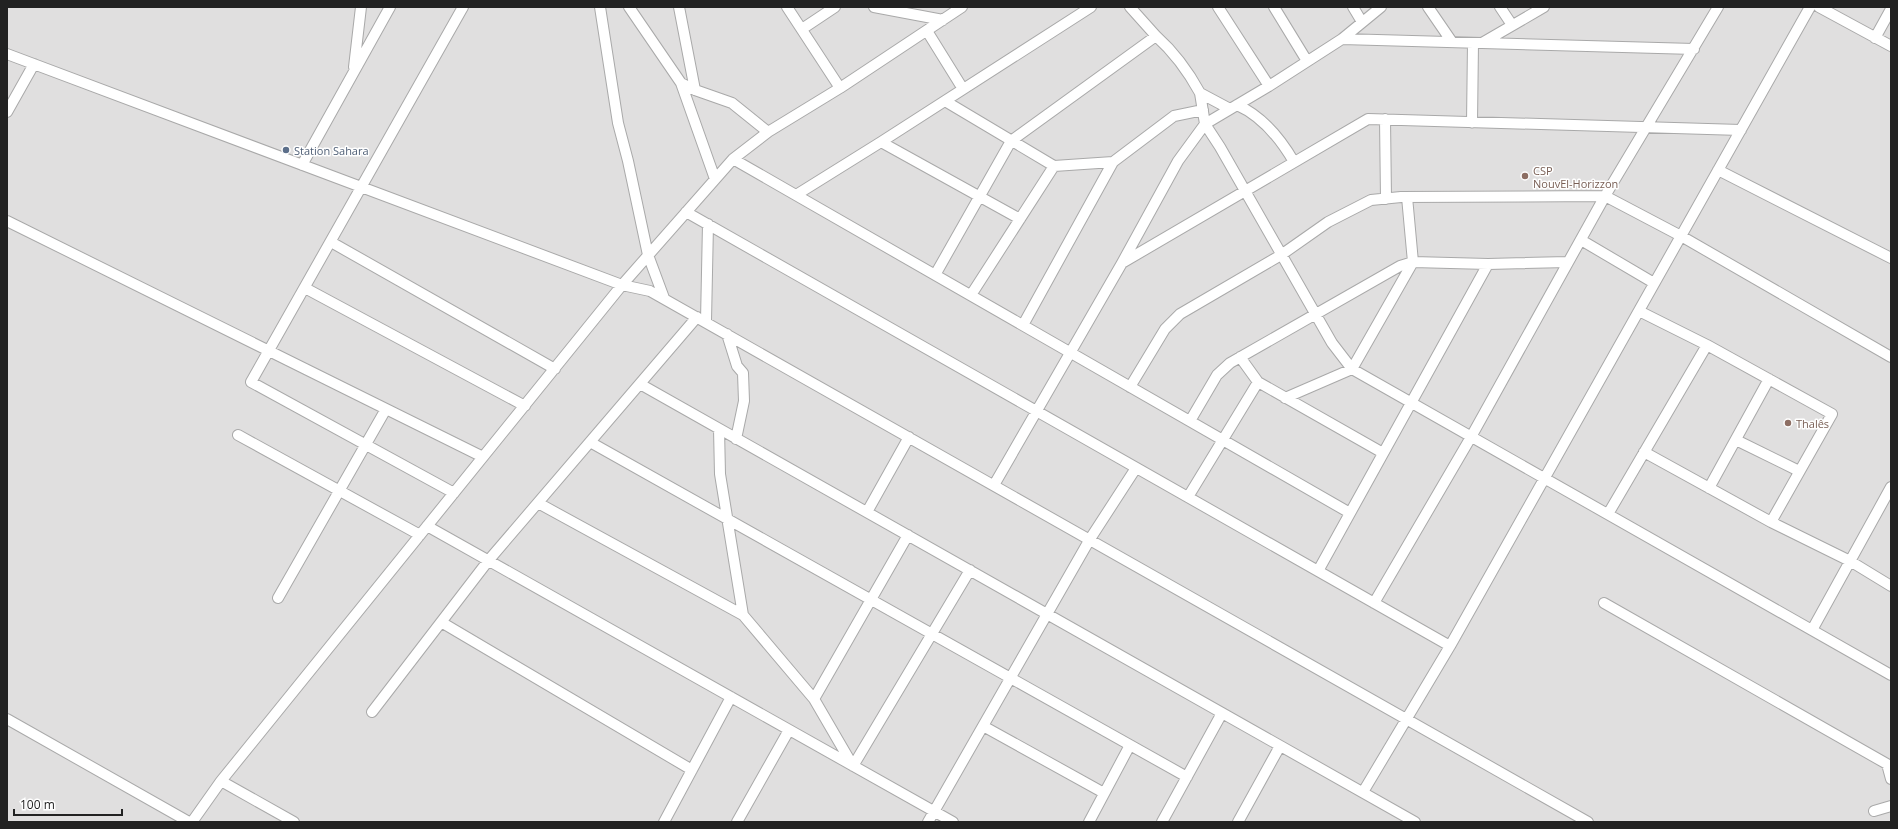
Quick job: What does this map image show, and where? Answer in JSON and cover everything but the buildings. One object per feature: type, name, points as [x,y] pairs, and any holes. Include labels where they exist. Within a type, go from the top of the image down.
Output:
[{"type":"street","points":[[354,72],[361,7]]},
{"type":"street","points":[[302,165],[390,7]]},
{"type":"street","points":[[454,493],[252,382],[463,7]]},
{"type":"street","points":[[600,7],[615,110],[628,161],[648,255],[664,298]]},
{"type":"street","points":[[629,7],[680,83],[715,179]]},
{"type":"street","points":[[679,7],[695,90]]},
{"type":"street","points":[[787,7],[840,88]]},
{"type":"street","points":[[802,29],[835,7]]},
{"type":"street","points":[[874,7],[943,20]]},
{"type":"street","points":[[7,719],[191,822],[221,781],[622,285],[733,159],[768,132],[840,88],[962,7]]},
{"type":"street","points":[[796,195],[1091,7]]},
{"type":"street","points":[[1130,7],[1170,49],[1186,69],[1200,93],[1205,124],[1332,343],[1352,370],[1891,675]]},
{"type":"street","points":[[1218,7],[1269,86]]},
{"type":"street","points":[[1274,7],[1307,61]]},
{"type":"street","points":[[1353,7],[1362,22]]},
{"type":"street","points":[[994,485],[1122,263],[1178,161],[1205,124],[1269,86],[1342,39],[1381,7]]},
{"type":"street","points":[[1428,7],[1452,42]]},
{"type":"street","points":[[1500,7],[1512,25]]},
{"type":"street","points":[[1477,43],[1544,7]]},
{"type":"street","points":[[1374,603],[1471,437],[1605,196],[1718,7]]},
{"type":"street","points":[[1363,792],[1450,646],[1810,7]]},
{"type":"street","points":[[1819,7],[1891,46]]},
{"type":"street","points":[[1875,38],[1891,10]]},
{"type":"street","points":[[927,31],[963,89]]},
{"type":"street","points":[[935,275],[1011,141],[1156,36]]},
{"type":"street","points":[[1342,39],[1694,49]]},
{"type":"street","points":[[1472,123],[1477,43]]},
{"type":"street","points":[[7,54],[622,285],[650,291],[702,319],[1588,822]]},
{"type":"street","points":[[7,112],[34,64]]},
{"type":"street","points":[[680,83],[732,103],[768,132]]},
{"type":"street","points":[[1200,93],[1234,107],[1252,112],[1273,132],[1286,148],[1294,162]]},
{"type":"street","points":[[945,101],[1054,166],[1113,162]]},
{"type":"street","points":[[1023,325],[1113,162],[1174,116],[1203,110]]},
{"type":"street","points":[[1122,263],[1244,190],[1368,119],[1741,130]]},
{"type":"street","points":[[1385,119],[1386,199]]},
{"type":"street","points":[[881,142],[1020,219]]},
{"type":"street","points":[[733,159],[1350,513]]},
{"type":"street","points":[[971,296],[1054,166]]},
{"type":"street","points":[[1718,170],[1891,258]]},
{"type":"street","points":[[1130,387],[1165,329],[1180,314],[1280,255],[1328,222],[1372,200],[1407,197],[1605,196],[1681,236],[1891,357]]},
{"type":"street","points":[[1285,398],[1352,370],[1413,262],[1407,197]]},
{"type":"street","points":[[686,212],[1450,646]]},
{"type":"street","points":[[7,221],[483,457]]},
{"type":"street","points":[[372,712],[488,561],[640,384],[702,319],[708,224]]},
{"type":"street","points":[[1580,240],[1654,283]]},
{"type":"street","points":[[330,242],[555,369]]},
{"type":"street","points":[[1190,421],[1216,375],[1230,363],[1400,266],[1413,262],[1488,264],[1568,262]]},
{"type":"street","points":[[1318,571],[1488,264]]},
{"type":"street","points":[[304,288],[524,406]]},
{"type":"street","points":[[1639,311],[1706,345],[1832,414],[1771,522]]},
{"type":"street","points":[[727,334],[737,366],[743,374],[744,402],[736,438]]},
{"type":"street","points":[[1608,514],[1706,345]]},
{"type":"street","points":[[1240,357],[1258,382],[1383,453]]},
{"type":"street","points":[[1709,488],[1769,379]]},
{"type":"street","points":[[1188,497],[1258,382]]},
{"type":"street","points":[[640,384],[1415,822]]},
{"type":"street","points":[[278,598],[386,409]]},
{"type":"street","points":[[719,429],[720,474],[742,615]]},
{"type":"street","points":[[238,435],[420,535]]},
{"type":"street","points":[[867,512],[909,437]]},
{"type":"street","points":[[1736,440],[1799,472]]},
{"type":"street","points":[[590,442],[1187,777]]},
{"type":"street","points":[[1644,452],[1771,522],[1850,561],[1891,586]]},
{"type":"street","points":[[928,822],[1090,539],[1136,468]]},
{"type":"street","points":[[1812,630],[1891,487]]},
{"type":"street","points":[[538,503],[742,615],[814,699],[853,766]]},
{"type":"street","points":[[427,526],[953,822]]},
{"type":"street","points":[[814,699],[908,536]]},
{"type":"street","points":[[853,766],[970,570]]},
{"type":"street","points":[[1604,603],[1889,762],[1891,779]]},
{"type":"street","points":[[441,622],[692,770]]},
{"type":"street","points":[[664,822],[731,697]]},
{"type":"street","points":[[1162,822],[1222,713]]},
{"type":"street","points":[[983,726],[1104,793]]},
{"type":"street","points":[[737,822],[789,730]]},
{"type":"street","points":[[1089,822],[1130,745]]},
{"type":"street","points":[[1238,822],[1280,746]]},
{"type":"street","points":[[221,781],[294,822]]},
{"type":"street","points":[[1874,811],[1891,806]]},
{"type":"shaded area","points":[[7,7],[1891,7],[1891,822],[7,822]]},
{"type":"place","name":"Station Sahara","points":[[286,150]]},
{"type":"place","name":"CSP NouvEl-Horizzon","points":[[1525,176]]},
{"type":"place","name":"Thalês","points":[[1788,423]]}]
